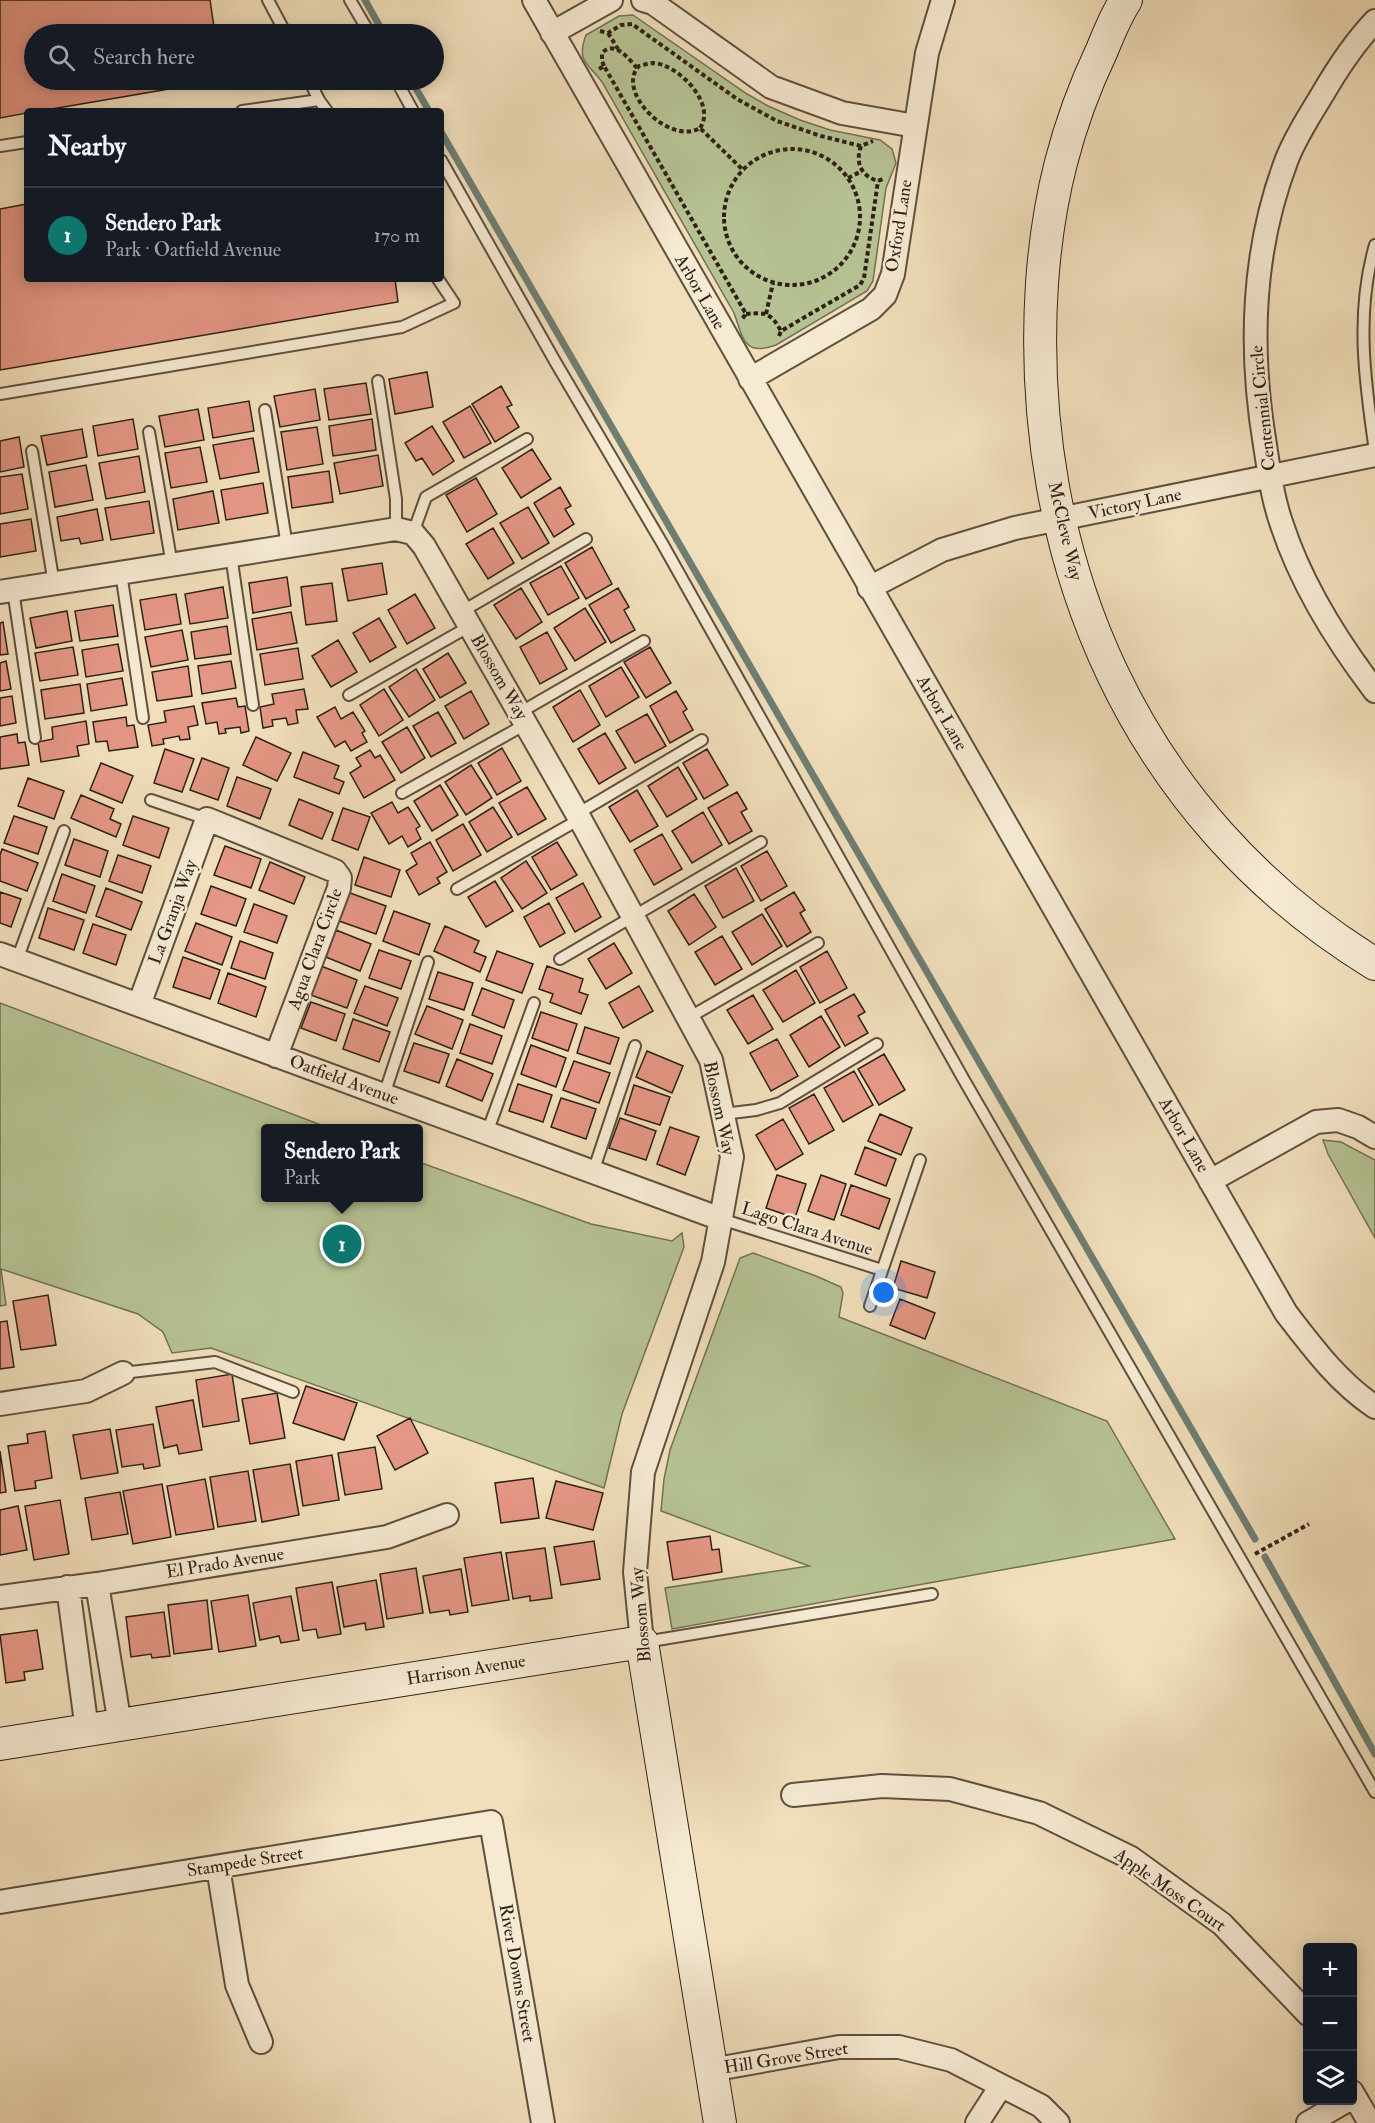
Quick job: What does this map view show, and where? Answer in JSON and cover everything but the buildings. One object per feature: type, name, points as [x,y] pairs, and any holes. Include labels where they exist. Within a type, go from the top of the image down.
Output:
[{"type":"street","name":"Arbor Lane","points":[[534,0],[1286,1313],[1325,1363],[1353,1393],[1375,1407]]},
{"type":"street","points":[[552,33],[611,0]]},
{"type":"street","points":[[644,0],[653,3],[771,87],[842,113],[915,126]]},
{"type":"street","name":"Oxford Lane","points":[[750,379],[872,309],[885,295],[893,274],[927,53],[943,0]]},
{"type":"street","name":"McCleve Way","points":[[1121,1],[1067,137],[1055,187],[1045,251],[1041,309],[1041,367],[1045,426],[1059,519],[1070,565],[1088,619],[1110,669],[1140,727],[1174,779],[1213,828],[1256,874],[1306,918],[1375,964]]},
{"type":"street","name":"Centennial Circle","points":[[1375,21],[1336,70],[1288,157],[1273,203],[1262,249],[1256,304],[1256,367],[1261,423],[1281,524],[1319,610],[1375,691]]},
{"type":"street","name":"Victory Lane","points":[[869,588],[942,550],[1015,528],[1375,453]]},
{"type":"street","points":[[7,591],[287,546],[405,531]]},
{"type":"street","name":"Blossom Way","points":[[405,531],[424,546],[579,816],[711,1060],[732,1157],[713,1262],[643,1472],[635,1572],[642,1642],[720,2123]]},
{"type":"street","name":"La Granja Way","points":[[139,1005],[207,819]]},
{"type":"street","name":"Agua Clara Circle","points":[[207,819],[335,871],[340,878],[339,888],[276,1056]]},
{"type":"street","name":"Oatfield Avenue","points":[[8,957],[721,1219]]},
{"type":"street","points":[[1210,1181],[1316,1122],[1338,1120],[1358,1127],[1375,1137]]},
{"type":"street","points":[[0,1404],[86,1390],[123,1373]]},
{"type":"street","name":"El Prado Avenue","points":[[0,1598],[387,1537],[447,1515]]},
{"type":"street","points":[[97,1584],[120,1725]]},
{"type":"street","points":[[68,1587],[87,1730]]},
{"type":"street","name":"Harrison Avenue","points":[[0,1744],[642,1642]]},
{"type":"street","name":"Apple Moss Court","points":[[793,1795],[882,1786],[950,1789],[1039,1813],[1131,1858],[1222,1924],[1303,2009]]},
{"type":"street","name":"Stampede Street","points":[[0,1902],[491,1822]]},
{"type":"street","name":"River Downs Street","points":[[491,1822],[543,2123]]},
{"type":"street","points":[[218,1867],[237,1985],[261,2042]]},
{"type":"street","name":"Hill Grove Street","points":[[711,2070],[839,2047],[899,2047],[951,2060],[1041,2106],[1058,2123]]},
{"type":"street","points":[[977,2123],[1001,2085]]},
{"type":"street","points":[[1357,2104],[1370,2123]]},
{"type":"street","points":[[1308,2123],[1338,2105]]},
{"type":"lane","points":[[268,0],[281,24]]},
{"type":"lane","points":[[350,0],[364,24]]},
{"type":"lane","points":[[314,90],[325,108]]},
{"type":"lane","points":[[401,90],[411,108]]},
{"type":"lane","points":[[263,108],[319,100]]},
{"type":"lane","points":[[0,146],[24,142]]},
{"type":"lane","points":[[444,165],[662,543],[999,1140],[1375,1792]]},
{"type":"lane","points":[[1375,245],[1364,303],[1363,355],[1375,453]]},
{"type":"lane","points":[[0,394],[402,327],[454,303],[440,282]]},
{"type":"lane","points":[[378,381],[396,499],[405,531]]},
{"type":"lane","points":[[265,410],[287,546]]},
{"type":"lane","points":[[149,432],[172,565]]},
{"type":"lane","points":[[405,531],[426,497],[527,439]]},
{"type":"lane","points":[[32,451],[54,584]]},
{"type":"lane","points":[[349,695],[586,539]]},
{"type":"lane","points":[[231,555],[253,705]]},
{"type":"lane","points":[[121,573],[143,718]]},
{"type":"lane","points":[[7,591],[35,738]]},
{"type":"lane","points":[[402,793],[644,641]]},
{"type":"lane","points":[[457,889],[702,740]]},
{"type":"lane","points":[[151,800],[207,819]]},
{"type":"lane","points":[[8,957],[64,831]]},
{"type":"lane","points":[[560,959],[761,842]]},
{"type":"lane","points":[[688,1018],[818,943]]},
{"type":"lane","points":[[384,1095],[428,962]]},
{"type":"lane","points":[[487,1133],[534,1003]]},
{"type":"lane","points":[[723,1114],[756,1110],[780,1102],[877,1044]]},
{"type":"lane","points":[[593,1172],[635,1046]]},
{"type":"lane","points":[[870,1306],[920,1160]]},
{"type":"lane","name":"Lago Clara Avenue","points":[[721,1219],[882,1270]]},
{"type":"lane","points":[[123,1373],[215,1362],[293,1392]]},
{"type":"lane","name":"Harrison Avenue","points":[[642,1642],[932,1594]]},
{"type":"path","points":[[608,33],[621,25],[632,24],[737,99],[796,129],[861,146],[872,141],[877,142]]},
{"type":"path","points":[[591,35],[600,31],[608,33],[618,49],[638,68]]},
{"type":"path","points":[[618,49],[603,51],[601,57],[604,66],[746,314]]},
{"type":"path","points":[[654,63],[674,71],[683,78],[698,95],[703,107],[704,119],[700,128],[690,133],[679,133],[656,120],[641,103],[634,88],[634,76],[638,68],[654,63]]},
{"type":"path","points":[[592,68],[598,70],[604,66]]},
{"type":"path","points":[[700,128],[743,170]]},
{"type":"path","points":[[861,146],[859,152],[861,171],[867,177],[878,181],[888,176]]},
{"type":"path","points":[[801,149],[823,156],[841,170],[848,178],[857,199],[860,221],[850,253],[836,270],[816,281],[795,285],[773,283],[744,266],[727,237],[724,214],[734,182],[743,170],[768,153],[801,149]]},
{"type":"path","points":[[848,178],[861,171]]},
{"type":"path","points":[[778,338],[781,331],[860,285],[864,278],[878,181]]},
{"type":"path","points":[[766,314],[773,283]]},
{"type":"path","points":[[746,314],[771,316],[781,331]]},
{"type":"path","points":[[741,329],[741,321],[746,314]]},
{"type":"path","points":[[1247,1559],[1309,1524]]},
{"type":"green space","points":[[633,15],[768,106],[830,130],[880,140],[892,149],[896,163],[886,188],[873,281],[867,291],[776,345],[757,348],[746,342],[734,313],[602,82],[583,57],[582,51],[586,35],[619,16]]},
{"type":"green space","points":[[0,1003],[318,1124],[261,1124],[261,1202],[423,1202],[423,1163],[591,1224],[672,1241],[682,1233],[684,1247],[622,1414],[604,1488],[211,1348],[172,1353],[163,1332],[138,1314],[1,1269],[6,1305],[0,1306]]},
{"type":"green space","points":[[1323,1140],[1341,1142],[1375,1160],[1375,1238],[1328,1154]]},
{"type":"green space","points":[[753,1253],[841,1287],[843,1293],[839,1317],[1107,1421],[1175,1539],[672,1629],[665,1588],[809,1566],[661,1511],[670,1450],[740,1258]]},
{"type":"waterway","points":[[365,0],[378,24]]},
{"type":"waterway","points":[[417,90],[427,108]]},
{"type":"waterway","points":[[444,137],[1255,1539]]},
{"type":"waterway","points":[[1265,1557],[1375,1754]]},
{"type":"place","name":"Sendero Park","points":[[342,1244]]}]
